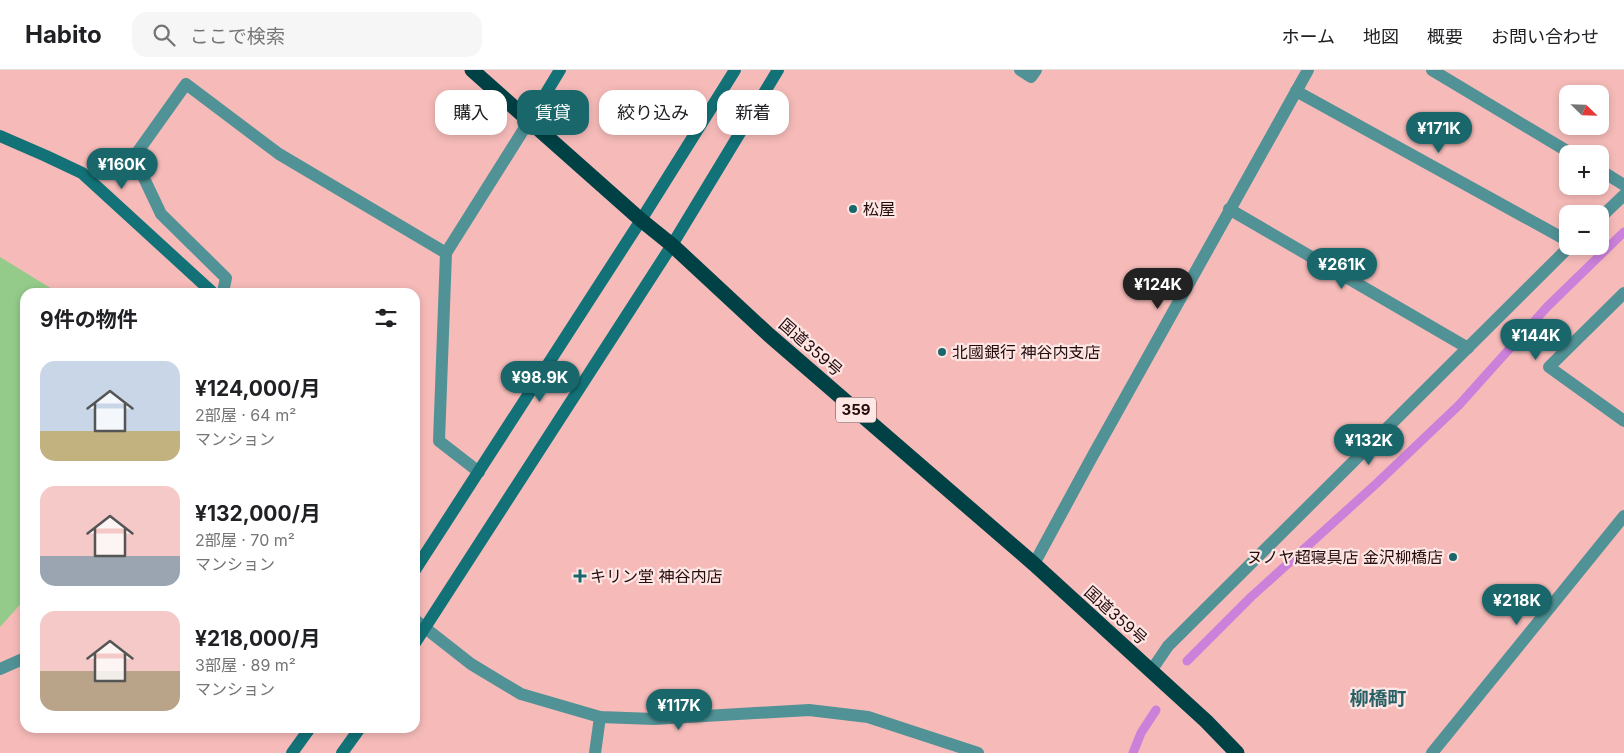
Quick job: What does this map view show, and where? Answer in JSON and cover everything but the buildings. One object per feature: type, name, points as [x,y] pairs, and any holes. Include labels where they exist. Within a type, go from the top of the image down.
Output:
[{"type":"highway","name":"国道359号","points":[[472,70],[517,110]]},
{"type":"highway","name":"国道359号","points":[[545,135],[672,246],[769,335],[1034,564],[1206,721],[1237,753]]},
{"type":"street","points":[[548,90],[560,70]]},
{"type":"street","points":[[420,562],[641,220],[735,70]]},
{"type":"street","points":[[778,70],[672,246],[420,624],[471,664],[521,694],[600,717],[654,718],[809,710],[868,717],[978,753]]},
{"type":"street","points":[[1020,70],[1032,77],[1036,70]]},
{"type":"street","points":[[1034,564],[1229,209],[1308,70]]},
{"type":"street","points":[[1432,70],[1559,146]]},
{"type":"street","points":[[224,288],[226,278],[161,214],[134,158],[186,84],[279,154],[446,253]]},
{"type":"street","points":[[1296,91],[1559,236]]},
{"type":"street","points":[[479,472],[440,441],[446,253],[520,135]]},
{"type":"street","points":[[0,136],[82,173],[208,288]]},
{"type":"street","points":[[1609,176],[1624,185]]},
{"type":"street","points":[[1609,209],[1624,195]]},
{"type":"street","points":[[1229,209],[1468,348]]},
{"type":"street","points":[[1151,671],[1168,646],[1561,255]]},
{"type":"street","points":[[1624,292],[1549,367],[1624,422]]},
{"type":"street","points":[[1432,753],[1624,516]]},
{"type":"street","points":[[0,669],[20,660]]},
{"type":"street","points":[[595,753],[600,717]]},
{"type":"street","points":[[292,753],[306,733]]},
{"type":"street","points":[[342,753],[356,733]]},
{"type":"green space","points":[[0,257],[50,288],[20,288],[20,605],[0,627]]},
{"type":"waterway","points":[[1187,661],[1251,597],[1377,483],[1459,405],[1547,307],[1624,232]]},
{"type":"waterway","points":[[1133,753],[1141,733],[1156,710]]},
{"type":"place","name":"松屋","points":[[853,209]]},
{"type":"place","name":"北國銀行 神谷内支店","points":[[942,352]]},
{"type":"place","name":"ヌノヤ超寝具店 金沢柳橋店","points":[[1453,557]]},
{"type":"place","name":"キリン堂 神谷内店","points":[[580,576]]},
{"type":"district","name":"柳橋町","points":[[1378,698]]}]
